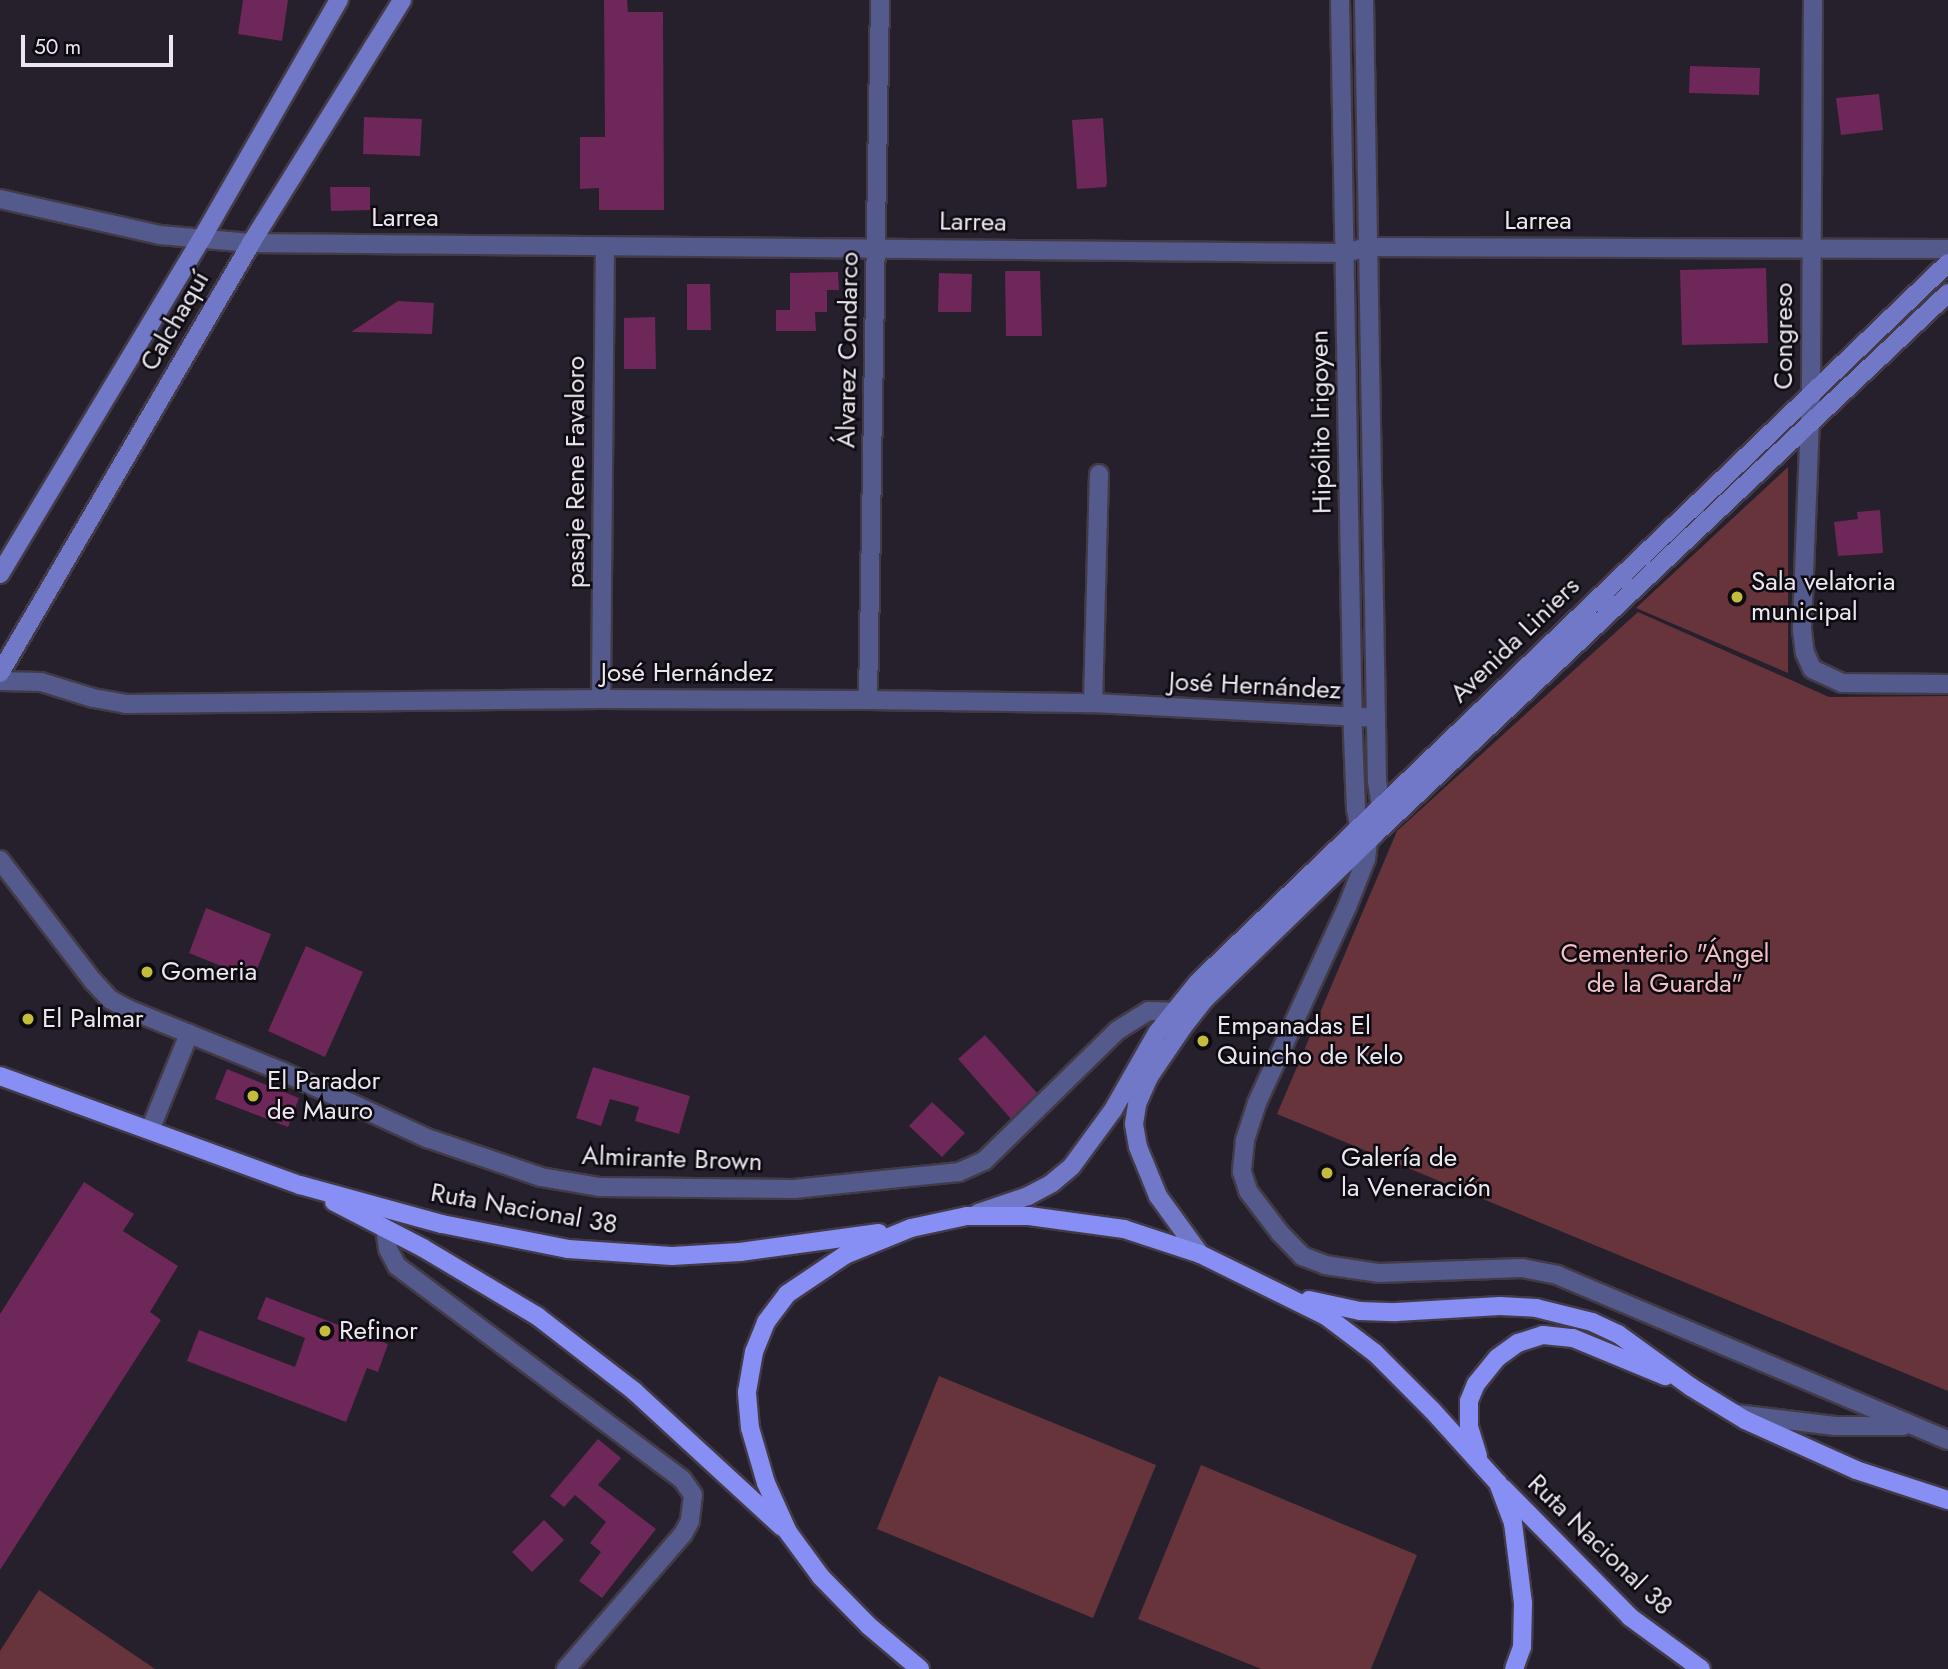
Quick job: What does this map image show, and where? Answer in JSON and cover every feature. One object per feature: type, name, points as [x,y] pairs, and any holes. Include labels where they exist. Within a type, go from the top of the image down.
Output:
[{"type":"main road","name":"Calchaquí","points":[[0,573],[202,238],[339,0]]},
{"type":"main road","name":"Calchaquí","points":[[0,673],[251,243],[402,0]]},
{"type":"main road","name":"Avenida Liniers","points":[[1385,813],[1811,391],[1948,263]]},
{"type":"main road","name":"Avenida Liniers","points":[[1142,1072],[1173,1012],[1198,982],[1364,833],[1948,293]]},
{"type":"main road","name":"Avenida Liniers","points":[[1142,1072],[1205,999],[1364,833]]},
{"type":"main road","points":[[915,1667],[869,1626],[821,1577],[788,1532],[766,1483],[750,1428],[747,1392],[754,1352],[766,1322],[787,1294],[845,1255],[911,1228],[967,1216],[1028,1196],[1052,1183],[1072,1166],[1142,1072]]},
{"type":"main road","points":[[1142,1072],[1135,1124],[1138,1147],[1158,1196],[1200,1254]]},
{"type":"main road","name":"Ruta Nacional 38","points":[[1,1075],[300,1185],[442,1224],[568,1249],[672,1256],[740,1252],[911,1228]]},
{"type":"main road","name":"Ruta Nacional 38","points":[[300,1185],[385,1228],[537,1316],[634,1391],[788,1532]]},
{"type":"main road","points":[[967,1216],[1029,1216],[1124,1229],[1200,1254],[1278,1291],[1360,1311],[1396,1312],[1500,1306],[1561,1312],[1618,1334],[1691,1387],[1734,1413],[1856,1470],[1948,1500]]},
{"type":"main road","name":"Ruta Nacional 38","points":[[1278,1291],[1326,1316],[1375,1353],[1498,1483],[1630,1616],[1701,1669]]},
{"type":"main road","points":[[1479,1461],[1469,1427],[1469,1401],[1476,1384],[1497,1358],[1518,1343],[1543,1335],[1573,1338],[1691,1387]]},
{"type":"main road","points":[[1498,1483],[1513,1523],[1521,1580],[1522,1647],[1514,1669]]},
{"type":"street","name":"Álvarez Condarco","points":[[868,700],[880,0]]},
{"type":"street","name":"Hipólito Irigoyen","points":[[1340,0],[1353,717],[1356,809],[1364,833],[1366,859],[1347,907],[1256,1103],[1245,1141],[1242,1172],[1248,1191],[1280,1233],[1302,1256],[1347,1270],[1379,1273],[1509,1268],[1557,1275],[1948,1440]]},
{"type":"street","name":"Hipólito Irigoyen","points":[[1364,0],[1376,718],[1385,813]]},
{"type":"street","name":"Congreso","points":[[1813,0],[1811,391],[1802,630],[1805,653],[1812,669],[1842,683],[1948,684]]},
{"type":"street","name":"Larrea","points":[[0,199],[160,235],[251,243],[1345,253],[1367,247],[1948,249]]},
{"type":"street","name":"pasaje Rene Favaloro","points":[[601,699],[605,246]]},
{"type":"street","points":[[1093,703],[1099,474]]},
{"type":"street","name":"José Hernández","points":[[0,681],[41,682],[93,698],[126,704],[601,699],[868,700],[1093,703],[1376,718]]},
{"type":"street","name":"Almirante Brown","points":[[0,860],[111,1000],[281,1071],[427,1138],[541,1177],[600,1187],[793,1189],[958,1172],[984,1161],[1118,1030],[1149,1011],[1173,1012]]},
{"type":"street","points":[[150,1130],[189,1034]]},
{"type":"street","points":[[385,1228],[388,1249],[397,1266],[682,1479],[693,1495],[690,1521],[683,1534],[566,1669]]},
{"type":"street","points":[[1734,1413],[1835,1426],[1910,1426]]},
{"type":"green space","points":[[1788,467],[1788,673],[1636,608]]},
{"type":"green space","name":"Cementerio \"Ángel de la Guarda\"","points":[[1638,612],[1829,697],[1948,696],[1948,1391],[1277,1114],[1397,831]]},
{"type":"green space","points":[[939,1376],[1156,1465],[1093,1618],[877,1529]]},
{"type":"green space","points":[[1201,1465],[1417,1555],[1371,1669],[1261,1669],[1138,1619]]},
{"type":"green space","points":[[39,1590],[155,1669],[0,1669],[0,1651]]},
{"type":"building","points":[[243,0],[288,0],[282,41],[238,34]]},
{"type":"building","points":[[604,0],[627,0],[628,12],[663,12],[664,210],[599,210],[599,188],[580,189],[580,137],[605,137]]},
{"type":"building","points":[[1690,66],[1760,68],[1759,95],[1689,93]]},
{"type":"building","points":[[1879,94],[1883,130],[1841,135],[1836,98]]},
{"type":"building","points":[[364,117],[422,119],[420,156],[363,154]]},
{"type":"building","points":[[1103,118],[1106,187],[1077,189],[1072,120]]},
{"type":"building","points":[[330,187],[370,187],[370,210],[331,211]]},
{"type":"building","points":[[1766,268],[1768,343],[1682,345],[1680,270]]},
{"type":"building","points":[[1005,271],[1040,271],[1042,336],[1006,336]]},
{"type":"building","points":[[838,272],[839,290],[827,290],[827,312],[815,312],[816,331],[776,331],[776,310],[790,310],[790,273]]},
{"type":"building","points":[[939,273],[972,274],[971,312],[938,312]]},
{"type":"building","points":[[687,284],[710,284],[711,330],[687,330]]},
{"type":"building","points":[[398,301],[434,303],[432,334],[351,332]]},
{"type":"building","points":[[655,317],[656,369],[624,369],[624,318]]},
{"type":"building","points":[[1880,510],[1883,553],[1838,556],[1834,522],[1858,519],[1857,512]]},
{"type":"building","points":[[206,908],[271,934],[253,979],[189,953]]},
{"type":"building","points":[[306,946],[363,972],[325,1057],[268,1031]]},
{"type":"building","points":[[985,1035],[1037,1093],[1011,1119],[958,1059]]},
{"type":"building","points":[[593,1067],[690,1096],[679,1134],[635,1121],[639,1107],[610,1099],[601,1126],[576,1118]]},
{"type":"building","points":[[227,1069],[299,1098],[288,1127],[215,1099]]},
{"type":"building","points":[[932,1102],[965,1133],[942,1157],[909,1126]]},
{"type":"building","points":[[84,1182],[134,1214],[123,1231],[178,1266],[150,1312],[161,1320],[0,1570],[0,1314]]},
{"type":"building","points":[[266,1297],[388,1344],[378,1372],[367,1368],[346,1422],[187,1361],[199,1330],[295,1367],[305,1338],[257,1319]]},
{"type":"building","points":[[598,1439],[621,1458],[598,1485],[656,1529],[602,1598],[579,1581],[601,1552],[590,1543],[606,1522],[575,1495],[564,1507],[550,1496]]},
{"type":"building","points":[[544,1520],[564,1540],[532,1572],[512,1552]]},
{"type":"place","name":"Sala velatoria municipal","points":[[1737,597]]},
{"type":"place","name":"Gomeria","points":[[147,972]]},
{"type":"place","name":"El Palmar","points":[[28,1019]]},
{"type":"place","name":"Empanadas El Quincho de Kelo","points":[[1203,1041]]},
{"type":"place","name":"El Parador de Mauro","points":[[253,1096]]},
{"type":"place","name":"Galería de la Veneración","points":[[1327,1173]]},
{"type":"place","name":"Refinor","points":[[325,1331]]}]
